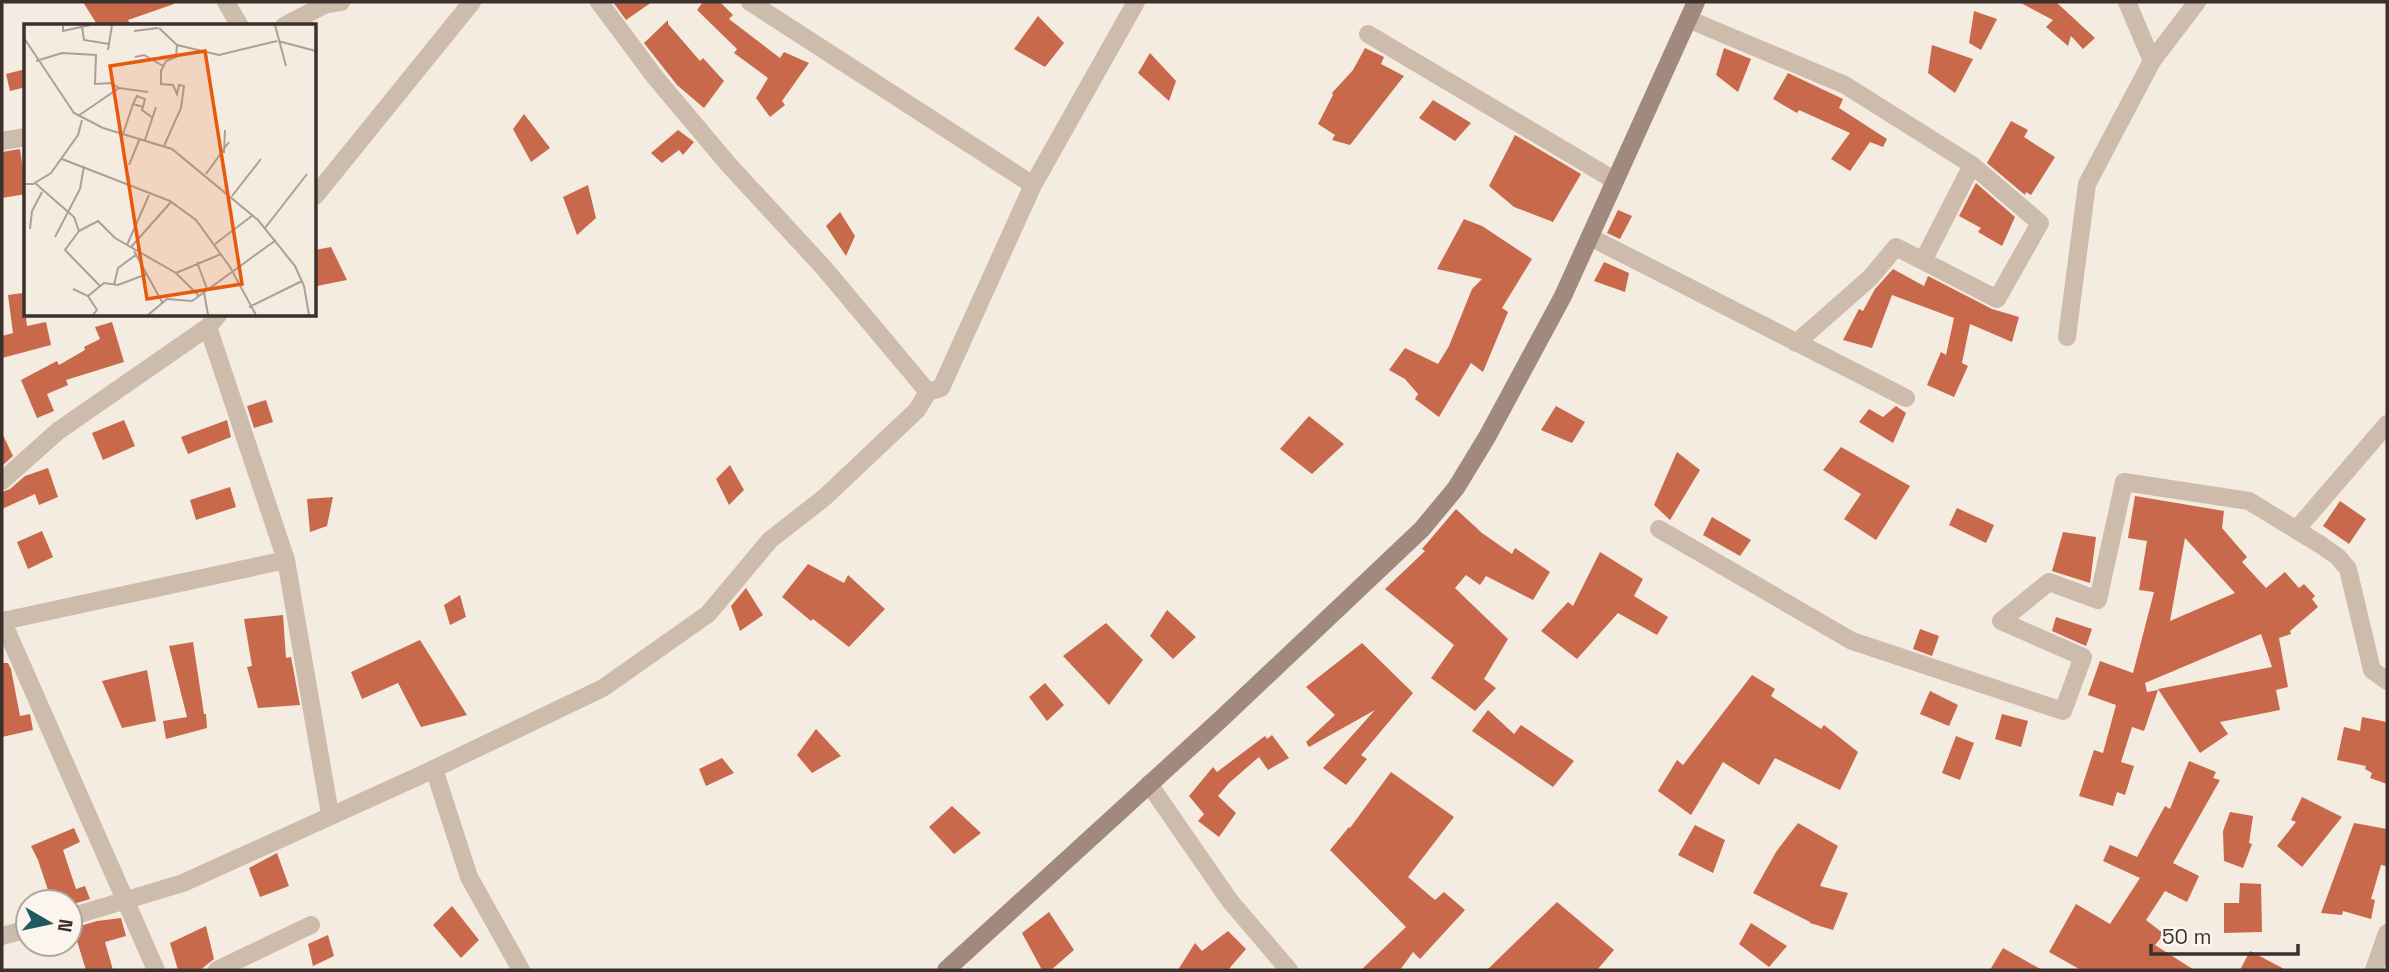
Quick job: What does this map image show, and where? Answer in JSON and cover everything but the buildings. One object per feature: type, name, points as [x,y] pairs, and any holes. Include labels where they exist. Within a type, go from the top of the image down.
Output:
[{"type":"street","points":[[226,2],[239,24]]},
{"type":"street","points":[[288,24],[324,5],[341,2]]},
{"type":"street","points":[[317,194],[472,2]]},
{"type":"street","points":[[599,2],[655,77],[728,164],[824,268],[928,392]]},
{"type":"street","points":[[750,2],[1033,185]]},
{"type":"street","points":[[84,913],[183,883],[603,688],[708,614],[770,540],[825,497],[917,410],[928,392],[941,388],[1033,185],[1136,2]]},
{"type":"street","points":[[946,970],[1149,785],[1422,529],[1456,488],[1487,438],[1563,296],[1696,2]]},
{"type":"street","points":[[2127,2],[2152,61]]},
{"type":"street","points":[[2067,337],[2087,184],[2152,61],[2197,2]]},
{"type":"street","points":[[1688,19],[1845,85],[1972,165],[2040,223],[1997,299],[1896,247],[1870,278],[1796,343]]},
{"type":"street","points":[[1368,34],[1609,177],[1613,184]]},
{"type":"street","points":[[2,141],[24,136]]},
{"type":"street","points":[[1923,261],[1972,165]]},
{"type":"street","points":[[1590,237],[1906,398]]},
{"type":"street","points":[[2,481],[58,431],[213,321],[286,560],[330,814]]},
{"type":"street","points":[[2297,530],[2387,424]]},
{"type":"street","points":[[1658,528],[1852,641],[2063,711],[2083,657],[2001,621],[2049,582],[2098,600],[2124,482],[2249,501],[2337,557],[2348,569],[2372,670],[2387,681]]},
{"type":"street","points":[[156,970],[2,621],[286,560]]},
{"type":"street","points":[[434,768],[469,877],[521,970]]},
{"type":"street","points":[[1149,785],[1230,901],[1289,970]]},
{"type":"street","points":[[217,970],[311,925]]},
{"type":"street","points":[[2374,970],[2387,933]]}]
